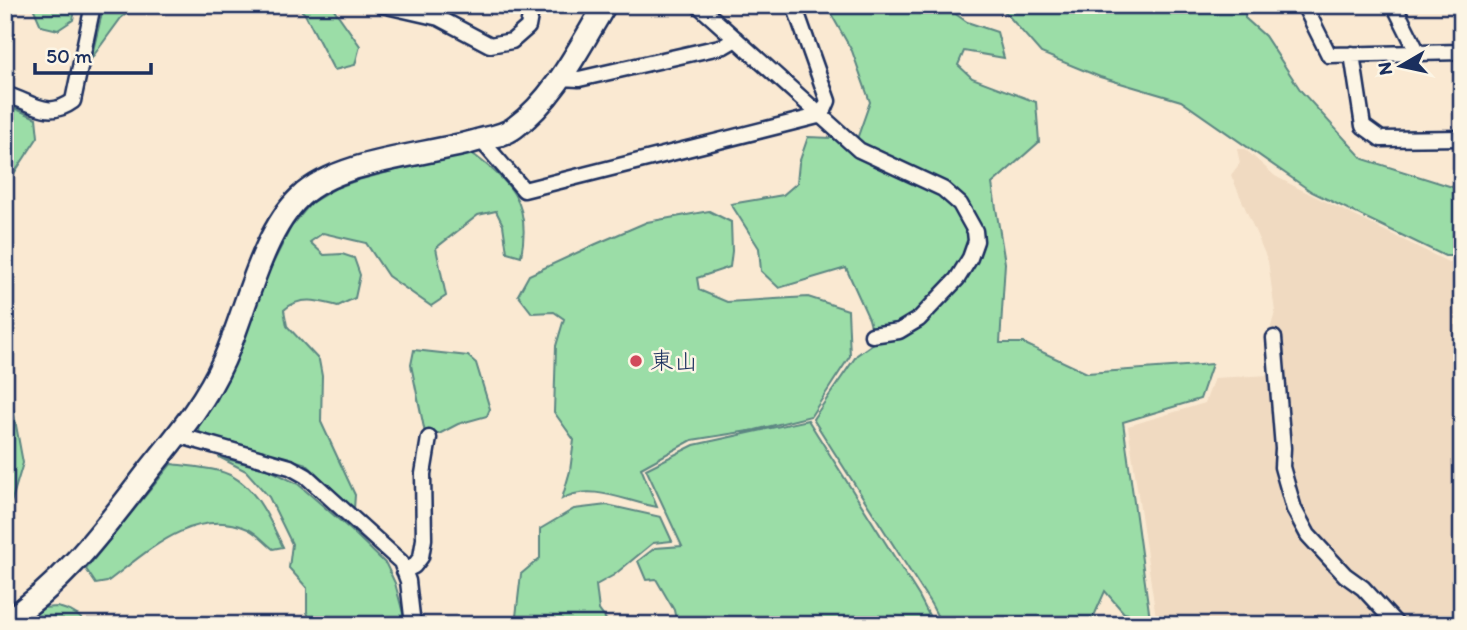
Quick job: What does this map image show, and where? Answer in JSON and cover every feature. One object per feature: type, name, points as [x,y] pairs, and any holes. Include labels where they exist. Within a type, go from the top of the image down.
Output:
[{"type":"street","points":[[5,94],[47,111],[62,109],[73,101],[93,5]]},
{"type":"street","points":[[382,5],[441,12],[490,45],[512,41],[528,27],[532,5]]},
{"type":"street","points":[[5,622],[59,580],[91,546],[207,395],[225,359],[267,248],[281,221],[302,195],[322,180],[349,170],[481,140],[512,130],[540,104],[561,78],[605,5]]},
{"type":"street","points":[[698,5],[859,150],[943,189],[960,204],[975,230],[976,241],[970,258],[957,279],[919,319],[899,331],[872,335]]},
{"type":"street","points":[[794,5],[828,100],[822,115]]},
{"type":"street","points":[[1304,5],[1329,55],[1462,52]]},
{"type":"street","points":[[1394,5],[1418,53]]},
{"type":"street","points":[[561,78],[579,79],[724,46],[736,39]]},
{"type":"street","points":[[1352,54],[1363,126],[1381,139],[1462,138]]},
{"type":"street","points":[[481,140],[524,190],[822,115]]},
{"type":"street","points":[[1275,338],[1282,467],[1294,509],[1308,535],[1397,625]]},
{"type":"street","points":[[177,435],[290,467],[306,476],[401,562],[408,582],[413,625]]},
{"type":"street","points":[[404,571],[414,566],[421,557],[424,539],[424,474],[429,438]]},
{"type":"shaded area","points":[[1237,149],[1245,149],[1275,176],[1294,186],[1448,262],[1462,265],[1462,625],[1157,624],[1128,426],[1205,403],[1214,378],[1271,375],[1269,334],[1275,312],[1268,261],[1231,175],[1240,163]]},
{"type":"green space","points":[[32,5],[76,5],[73,20],[58,30],[41,26]]},
{"type":"green space","points":[[104,5],[138,5],[121,18],[91,59]]},
{"type":"green space","points":[[296,5],[331,5],[360,46],[355,65],[334,70],[305,14]]},
{"type":"green space","points":[[826,5],[943,5],[967,22],[997,32],[1004,58],[964,51],[958,65],[972,78],[1036,102],[1039,142],[992,184],[1005,263],[1000,343],[1023,343],[1087,373],[1212,364],[1200,399],[1123,422],[1150,619],[1124,613],[1105,591],[1090,625],[942,625],[813,419],[857,355],[875,342],[869,319],[846,268],[779,288],[761,271],[759,248],[731,204],[783,195],[797,183],[799,163],[808,137],[857,139],[870,102],[852,51]]},
{"type":"green space","points":[[999,5],[1246,5],[1245,18],[1265,36],[1301,91],[1363,159],[1462,190],[1462,256],[1445,256],[1312,192],[1181,101],[1100,77],[1041,53]]},
{"type":"green space","points":[[5,104],[36,118],[38,137],[13,175],[5,180]]},
{"type":"green space","points":[[469,151],[496,173],[514,194],[523,221],[521,256],[507,252],[503,225],[496,211],[478,215],[436,248],[446,296],[431,306],[388,276],[366,243],[323,233],[310,242],[324,255],[342,254],[354,258],[360,275],[355,298],[338,306],[317,301],[297,302],[284,310],[287,326],[319,360],[322,376],[321,422],[355,495],[354,509],[306,464],[240,444],[201,436],[198,427],[217,400],[268,273],[291,227],[311,203],[336,188],[358,180]]},
{"type":"green space","points":[[709,211],[731,222],[730,267],[697,278],[699,290],[727,302],[808,297],[848,310],[850,356],[811,416],[755,430],[692,440],[641,468],[657,507],[597,493],[573,494],[562,499],[570,471],[574,440],[554,412],[556,346],[564,319],[554,312],[532,313],[518,295],[529,275],[596,244],[647,222]]},
{"type":"green space","points":[[414,350],[468,356],[476,363],[490,409],[487,416],[458,424],[439,434],[425,433],[411,365]]},
{"type":"green space","points":[[5,397],[13,409],[23,463],[5,523]]},
{"type":"green space","points":[[808,420],[919,596],[934,625],[677,625],[674,610],[656,579],[646,580],[638,561],[655,548],[682,546],[646,469],[694,445]]},
{"type":"green space","points":[[219,457],[270,470],[298,484],[352,531],[386,564],[395,583],[405,621],[402,625],[312,625],[307,612],[307,588],[289,568],[292,544],[269,497],[246,471]]},
{"type":"green space","points":[[171,464],[219,471],[242,483],[259,502],[283,547],[273,549],[248,529],[228,523],[209,523],[172,536],[107,582],[96,584],[86,569]]},
{"type":"green space","points":[[607,505],[661,517],[672,541],[653,543],[614,575],[596,585],[599,610],[610,625],[515,625],[521,574],[540,558],[540,529],[574,509]]},
{"type":"green space","points":[[57,607],[74,613],[87,625],[17,625],[42,608]]},
{"type":"place","name":"東山","points":[[636,361]]}]
